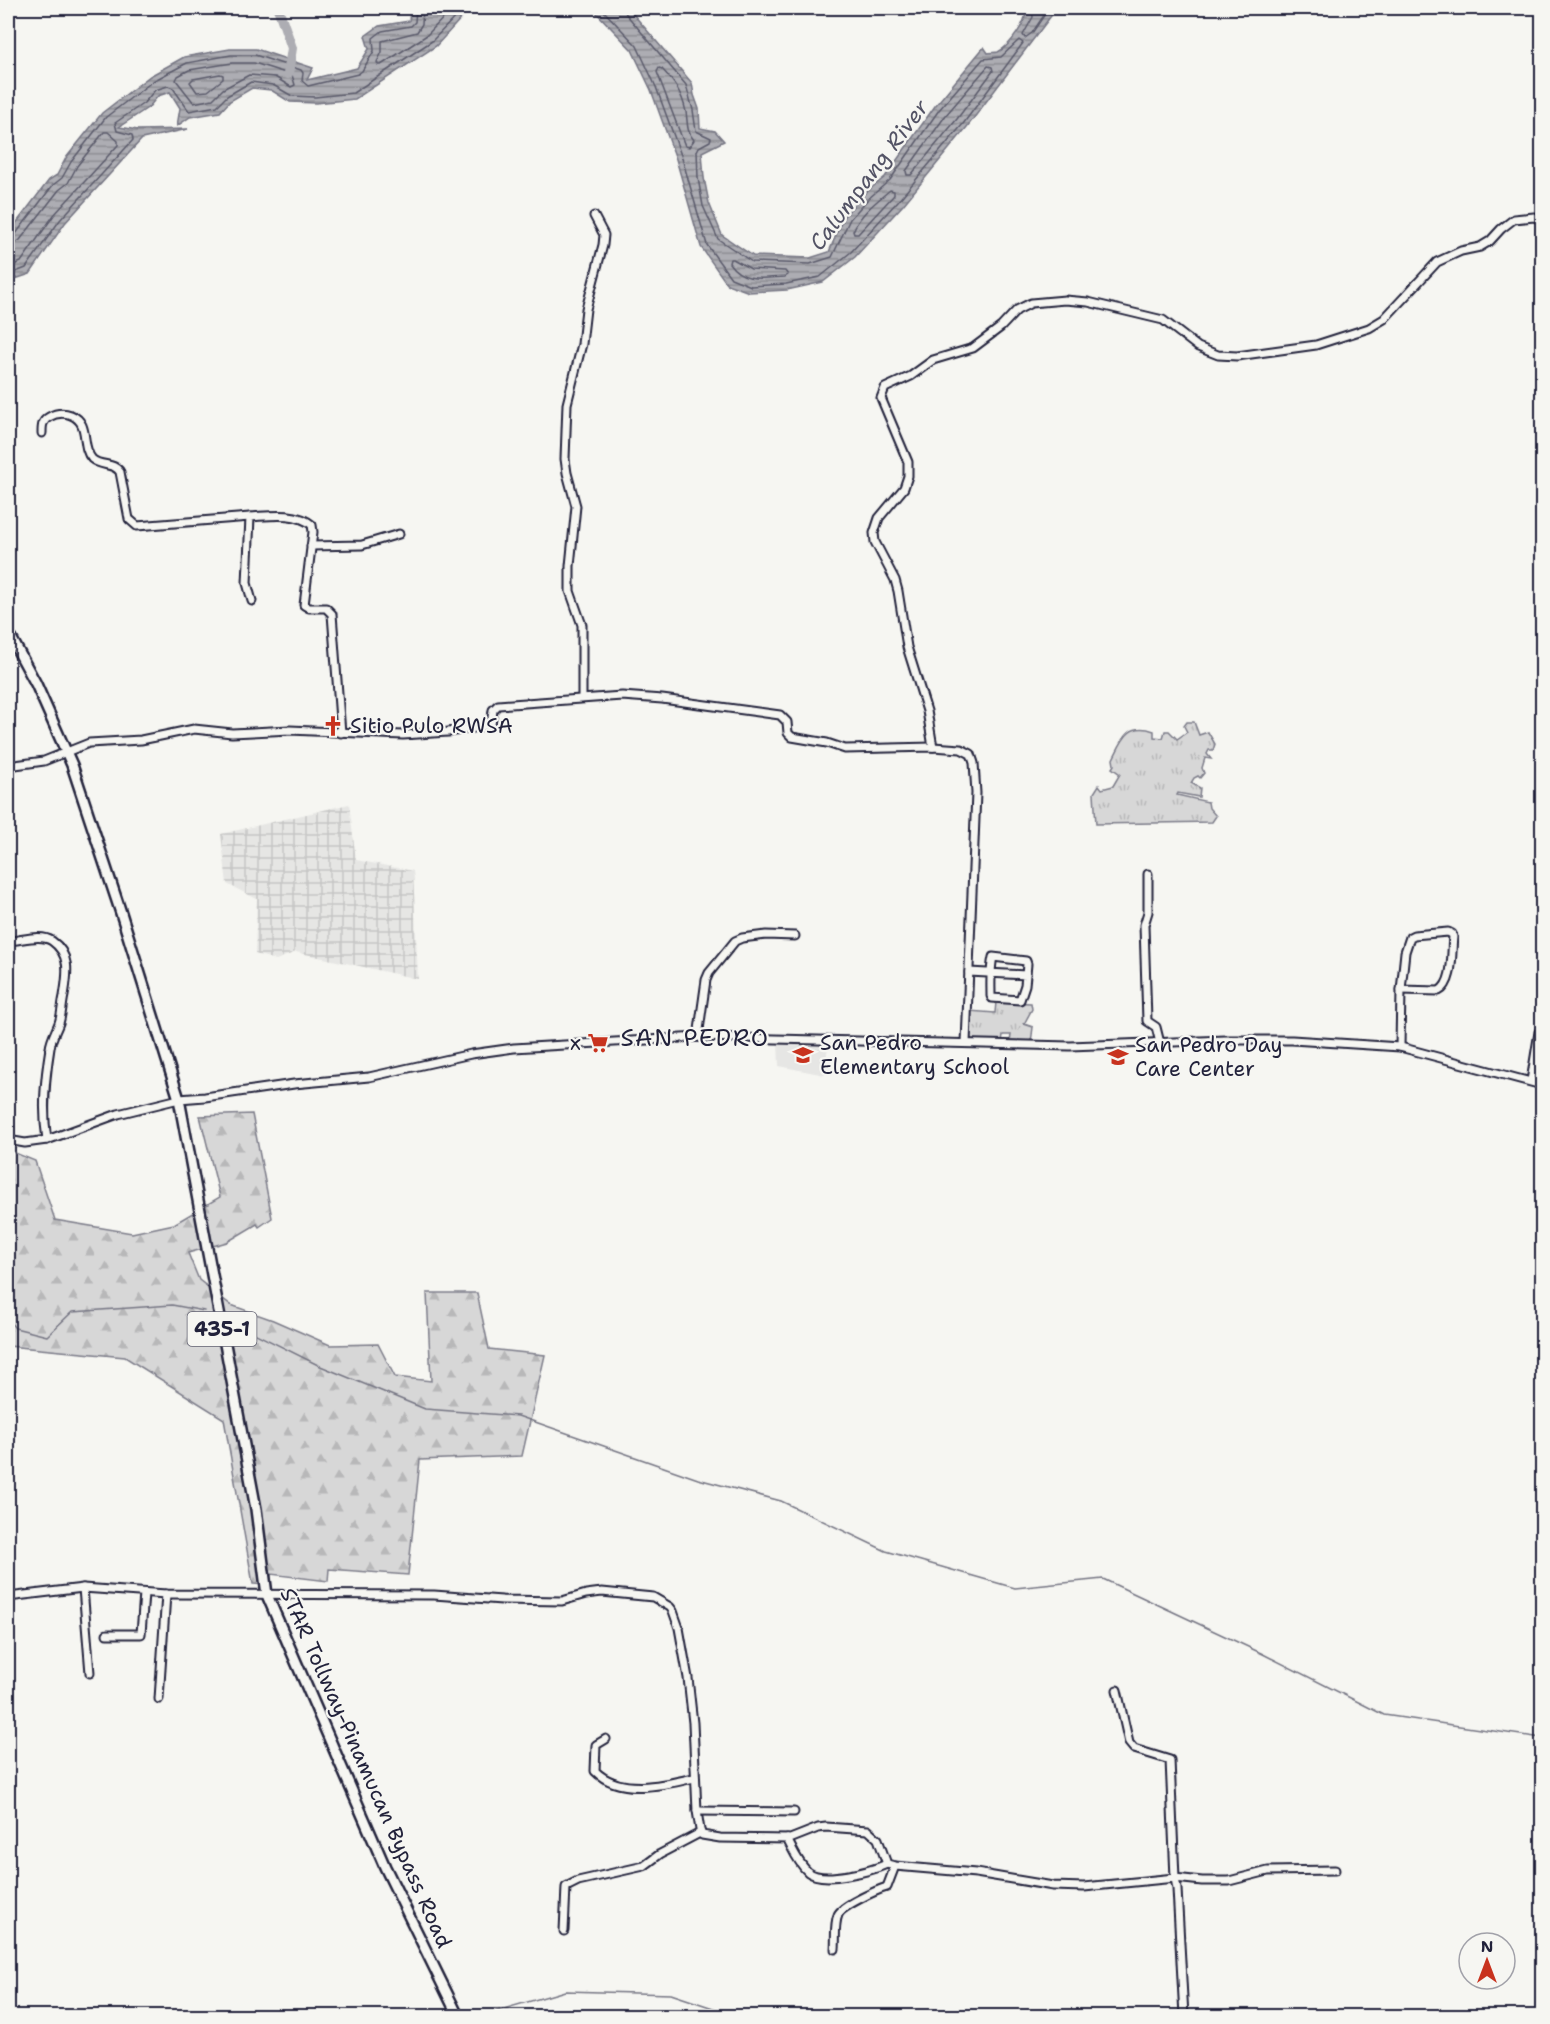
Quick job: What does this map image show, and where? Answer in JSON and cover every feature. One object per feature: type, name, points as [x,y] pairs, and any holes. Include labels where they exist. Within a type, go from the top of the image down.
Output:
[{"type":"main road","name":"STAR Tollway-Pinamucan Bypass Road","points":[[8,632],[36,684],[67,752],[121,913],[179,1099],[256,1509],[267,1595],[385,1867],[459,2016]]},
{"type":"street","points":[[582,698],[582,625],[570,591],[576,506],[565,459],[567,404],[582,344],[586,309],[603,245],[604,235],[594,216]]},
{"type":"street","points":[[933,747],[927,711],[907,646],[895,580],[875,542],[874,533],[879,518],[904,488],[908,476],[908,462],[881,398],[885,388],[911,376],[933,360],[973,348],[1017,310],[1031,303],[1065,300],[1088,302],[1135,312],[1163,320],[1198,347],[1218,355],[1237,356],[1316,345],[1369,328],[1384,319],[1437,262],[1461,251],[1480,247],[1514,219],[1534,217],[1542,220]]},
{"type":"street","points":[[42,433],[46,418],[56,414],[64,413],[79,420],[84,427],[90,455],[94,460],[117,468],[120,472],[129,519],[137,526],[285,516],[307,521],[312,525],[304,605],[309,608],[326,608],[332,614],[341,733]]},
{"type":"street","points":[[250,517],[247,583],[252,601]]},
{"type":"street","points":[[311,546],[362,545],[399,534]]},
{"type":"street","points":[[8,766],[44,761],[89,743],[141,740],[194,729],[232,733],[290,730],[403,735],[448,732],[489,726],[493,722],[493,710],[498,705],[622,696],[662,699],[780,716],[787,722],[788,732],[792,737],[827,743],[845,749],[933,747],[961,749],[971,754],[974,763],[976,793],[966,1043]]},
{"type":"street","points":[[1148,874],[1148,912],[1144,924],[1147,1021],[1156,1027],[1160,1043]]},
{"type":"street","points":[[1400,1047],[1401,990],[1405,952],[1410,937],[1452,934],[1448,981],[1444,988],[1439,991],[1401,990]]},
{"type":"street","points":[[698,1037],[706,980],[732,944],[742,938],[766,935],[795,936]]},
{"type":"street","points":[[8,941],[51,939],[66,957],[68,970],[61,1017],[51,1043],[44,1093],[43,1115],[47,1140]]},
{"type":"street","points":[[993,957],[1026,961],[1026,975],[1020,1000],[991,996],[993,957]]},
{"type":"street","points":[[969,972],[1026,975]]},
{"type":"street","points":[[1531,1081],[1539,1032],[1542,1028]]},
{"type":"street","points":[[8,1140],[25,1143],[47,1140],[118,1114],[179,1099],[369,1077],[471,1054],[514,1048],[698,1037],[1070,1046],[1293,1040],[1400,1047],[1542,1085]]},
{"type":"street","points":[[83,1588],[90,1673]]},
{"type":"street","points":[[8,1598],[83,1588],[166,1594],[434,1595],[554,1601],[602,1592],[643,1595],[660,1600],[674,1611],[679,1628],[693,1722],[694,1778],[700,1833]]},
{"type":"street","points":[[107,1634],[141,1634],[144,1593]]},
{"type":"street","points":[[159,1699],[166,1594]]},
{"type":"street","points":[[1117,1690],[1129,1743],[1134,1749],[1170,1760],[1184,2016]]},
{"type":"street","points":[[606,1739],[596,1745],[594,1752],[595,1771],[606,1780],[641,1786],[678,1783],[694,1778]]},
{"type":"street","points":[[697,1810],[794,1812]]},
{"type":"street","points":[[700,1833],[720,1838],[788,1839],[826,1827],[868,1830],[878,1839],[891,1865],[887,1887],[871,1892],[840,1912],[837,1917],[835,1949]]},
{"type":"street","points":[[564,1930],[565,1891],[571,1884],[644,1866],[660,1854],[700,1833]]},
{"type":"street","points":[[788,1839],[796,1857],[807,1871],[812,1874],[843,1876],[891,1865],[984,1874],[1053,1886],[1084,1887],[1175,1878],[1229,1881],[1268,1871],[1335,1870]]},
{"type":"shaded area","points":[[349,804],[356,860],[413,871],[418,979],[296,952],[276,960],[255,954],[257,899],[227,884],[221,834]]},
{"type":"shaded area","name":"San Pedro Elementary School","points":[[778,1042],[828,1043],[825,1075],[779,1066]]},
{"type":"green space","points":[[1187,722],[1194,722],[1199,735],[1208,732],[1215,744],[1213,750],[1209,750],[1207,754],[1211,759],[1205,758],[1202,768],[1204,773],[1200,778],[1198,776],[1194,778],[1191,783],[1200,788],[1199,797],[1178,793],[1177,795],[1208,802],[1209,808],[1216,816],[1212,822],[1096,824],[1094,793],[1099,785],[1102,789],[1113,786],[1120,774],[1112,768],[1113,759],[1128,734],[1138,729],[1145,729],[1154,731],[1154,737],[1163,738],[1165,731],[1169,731],[1177,739],[1187,732],[1184,726]]},
{"type":"green space","points":[[996,1002],[1031,1003],[1032,1009],[1024,1024],[1033,1027],[1031,1043],[1010,1042],[1011,1035],[1003,1035],[1002,1042],[967,1041],[969,1011],[995,1013]]},
{"type":"green space","points":[[252,1114],[272,1218],[259,1227],[257,1224],[227,1242],[188,1253],[199,1280],[231,1305],[273,1320],[330,1345],[378,1344],[395,1377],[431,1381],[427,1293],[477,1293],[489,1349],[545,1355],[522,1456],[420,1460],[408,1575],[329,1569],[328,1581],[271,1574],[270,1585],[253,1584],[224,1419],[125,1357],[8,1346],[8,1150],[35,1161],[55,1220],[132,1233],[174,1224],[220,1197],[200,1116]]},
{"type":"water","points":[[410,8],[474,8],[464,15],[436,46],[355,99],[316,103],[290,102],[271,90],[252,88],[230,101],[220,112],[190,117],[177,126],[180,108],[170,92],[158,96],[149,107],[119,127],[138,130],[188,129],[142,139],[65,223],[30,274],[9,281],[8,284],[8,234],[49,180],[57,175],[66,158],[102,113],[150,76],[184,57],[230,49],[256,49],[313,68],[307,80],[357,68],[369,49],[365,36],[379,26],[409,21]]},
{"type":"water","points":[[592,8],[628,8],[692,83],[699,109],[700,128],[715,131],[724,141],[702,152],[709,203],[722,235],[753,256],[810,258],[829,252],[844,216],[864,194],[885,177],[935,106],[984,47],[988,53],[1003,49],[1021,26],[1026,8],[1057,8],[967,127],[903,205],[855,257],[823,282],[787,290],[749,292],[727,284],[701,247],[676,159],[651,90],[632,50]]},
{"type":"waterway","points":[[278,8],[292,48],[288,74]]},
{"type":"waterway","points":[[8,1320],[15,1328],[47,1336],[72,1312],[172,1305],[204,1311]]},
{"type":"waterway","points":[[242,1327],[318,1365],[425,1409],[518,1416],[698,1479],[781,1501],[886,1551],[1015,1588],[1103,1579],[1263,1654],[1384,1715],[1542,1738]]},
{"type":"waterway","points":[[480,2016],[565,1991],[671,1994],[737,2016]]},
{"type":"place","name":"Sitio Pulo RWSA","points":[[333,726]]},
{"type":"place","name":"x","points":[[598,1043]]},
{"type":"place","name":"San Pedro Elementary School","points":[[803,1055]]},
{"type":"place","name":"San Pedro Day Care Center","points":[[1118,1057]]},
{"type":"district","name":"SAN PEDRO","points":[[695,1038]]},
{"type":"water label","name":"Calumpang River","points":[[869,175]]}]
